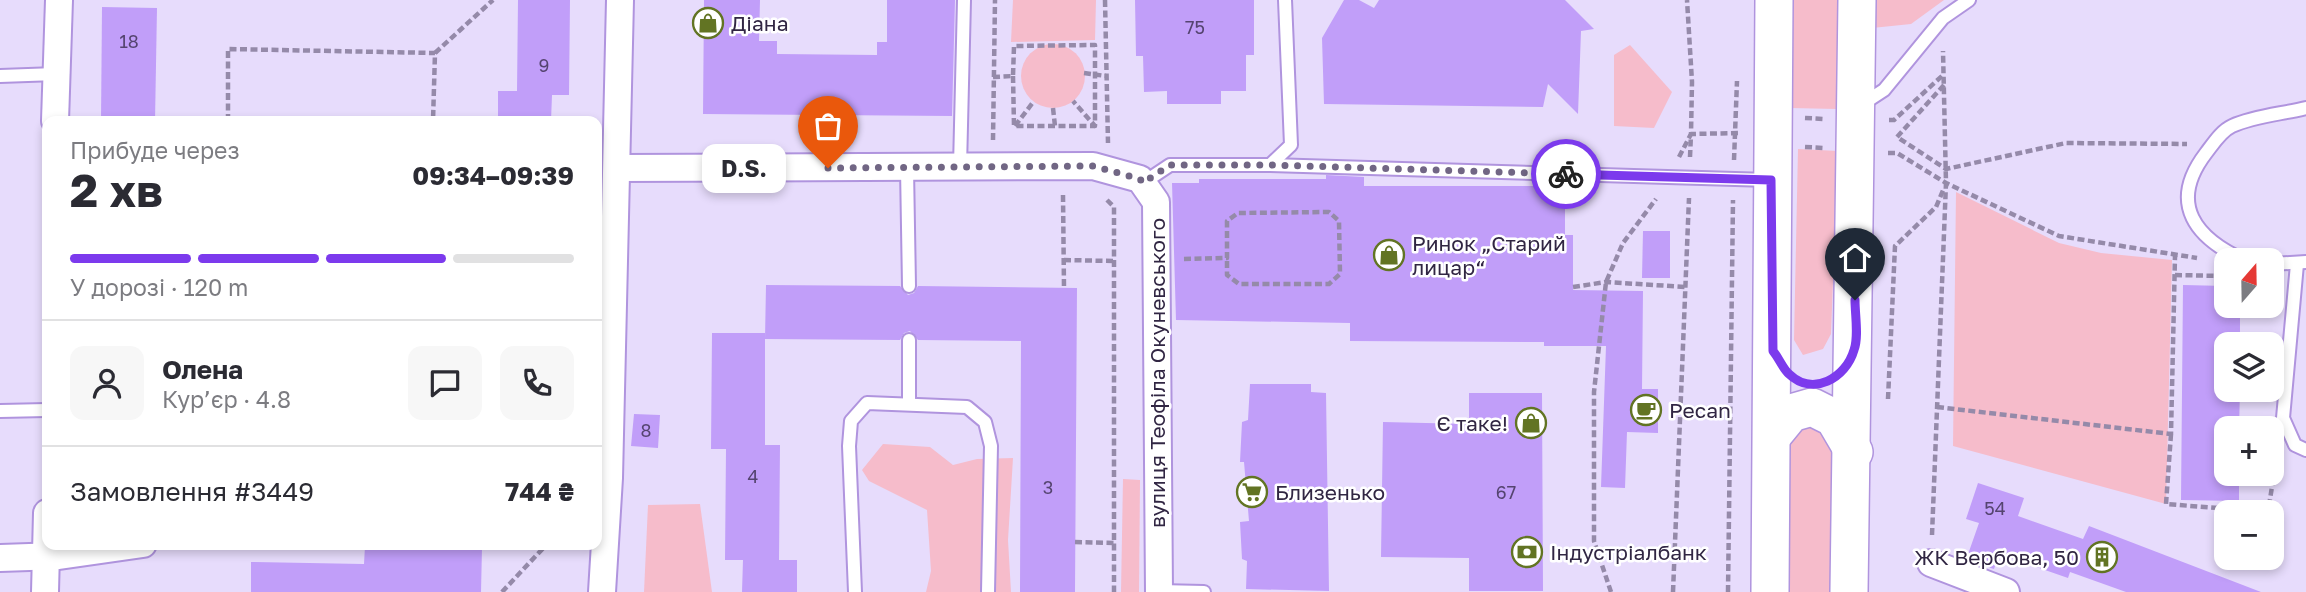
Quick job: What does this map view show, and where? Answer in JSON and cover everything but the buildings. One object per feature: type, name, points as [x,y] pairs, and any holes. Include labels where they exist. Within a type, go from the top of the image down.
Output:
[{"type":"main road","points":[[1770,592],[1774,0]]},
{"type":"main road","points":[[1849,592],[1854,453],[1857,0]]},
{"type":"main road","points":[[1773,351],[1789,374],[1805,383],[1824,384],[1836,378],[1854,350]]},
{"type":"main road","points":[[1773,435],[1791,413],[1812,407],[1834,418],[1854,453]]},
{"type":"street","points":[[55,116],[60,0]]},
{"type":"street","points":[[602,592],[603,479],[618,168],[620,0]]},
{"type":"street","points":[[618,168],[1093,166],[1140,179],[1143,183]]},
{"type":"street","name":"вулиця Теофіла Окуневського","points":[[1143,183],[1156,202],[1159,591]]},
{"type":"street","points":[[45,592],[46,550]]},
{"type":"street","points":[[0,558],[46,557],[98,550]]},
{"type":"street","points":[[1931,563],[2007,592]]},
{"type":"lane","points":[[960,167],[964,0]]},
{"type":"lane","points":[[1270,165],[1291,145],[1285,0]]},
{"type":"lane","points":[[1855,109],[1884,90],[1943,18],[1969,0]]},
{"type":"lane","points":[[0,76],[56,74]]},
{"type":"lane","points":[[2225,248],[2199,232],[2189,213],[2188,195],[2195,167],[2230,127],[2306,108]]},
{"type":"lane","points":[[1143,183],[1170,165],[1270,165],[1771,180]]},
{"type":"lane","points":[[907,168],[909,286]]},
{"type":"lane","points":[[2283,416],[2302,263],[2284,264]]},
{"type":"lane","points":[[909,340],[909,403]]},
{"type":"lane","points":[[855,592],[849,446],[851,421],[867,403],[967,408],[985,422],[991,446],[988,592]]},
{"type":"lane","points":[[0,411],[42,410]]},
{"type":"lane","points":[[2284,420],[2295,446],[2306,450]]},
{"type":"lane","points":[[1159,591],[1204,592]]},
{"type":"path","points":[[228,116],[228,49],[435,53],[493,0]]},
{"type":"path","points":[[993,146],[995,0]]},
{"type":"path","points":[[1095,147],[1108,147],[1105,0]]},
{"type":"path","points":[[1673,592],[1691,134],[1687,0]]},
{"type":"path","points":[[1931,563],[1946,183],[1943,41]]},
{"type":"path","points":[[1014,126],[1014,46],[1095,45],[1095,126]]},
{"type":"path","points":[[433,116],[435,53]]},
{"type":"path","points":[[1084,74],[1107,76]]},
{"type":"path","points":[[1728,592],[1733,179],[1738,75]]},
{"type":"path","points":[[1894,120],[1944,75]]},
{"type":"path","points":[[993,77],[1013,76]]},
{"type":"path","points":[[1944,85],[1897,137],[1945,169],[2066,143],[2178,145],[2215,141]]},
{"type":"path","points":[[1014,126],[1034,101]]},
{"type":"path","points":[[1073,101],[1095,126]]},
{"type":"path","points":[[1053,108],[1055,126]]},
{"type":"path","points":[[1014,126],[1095,126]]},
{"type":"path","points":[[1691,134],[1746,133]]},
{"type":"path","points":[[1611,592],[1594,541],[1594,392],[1606,282],[1623,243],[1669,177],[1691,134]]},
{"type":"path","points":[[1897,153],[1946,183],[2059,236],[2175,256],[2210,259]]},
{"type":"path","points":[[1888,402],[1895,246],[1936,207],[1946,183]]},
{"type":"path","points":[[1050,194],[1076,195]]},
{"type":"path","points":[[1063,195],[1064,288]]},
{"type":"path","points":[[1101,195],[1114,207],[1114,592]]},
{"type":"path","points":[[1329,212],[1339,221],[1340,274],[1329,285],[1239,284],[1227,275],[1227,258],[1227,221],[1238,213],[1329,212]]},
{"type":"path","points":[[2175,256],[2171,434],[2165,504],[2268,512],[2272,486]]},
{"type":"path","points":[[1157,259],[1227,258]]},
{"type":"path","points":[[1064,260],[1114,261]]},
{"type":"path","points":[[2175,275],[2214,276]]},
{"type":"path","points":[[1573,286],[1606,282],[1686,287]]},
{"type":"path","points":[[1937,408],[2171,434]]},
{"type":"path","points":[[1075,542],[1114,543]]},
{"type":"path","points":[[502,592],[541,550]]},
{"type":"shaded area","points":[[1013,0],[1096,0],[1095,40],[1011,42]]},
{"type":"shaded area","points":[[1791,0],[1839,0],[1837,109],[1790,108]]},
{"type":"shaded area","points":[[1872,0],[1944,0],[1911,24],[1872,28]]},
{"type":"shaded area","points":[[1053,44],[1071,50],[1079,58],[1085,76],[1079,94],[1071,102],[1053,108],[1035,102],[1027,94],[1021,76],[1027,58],[1035,50]]},
{"type":"shaded area","points":[[1630,45],[1672,92],[1654,128],[1614,126],[1614,55]]},
{"type":"shaded area","points":[[1798,149],[1838,151],[1831,334],[1823,349],[1803,355],[1794,340]]},
{"type":"shaded area","points":[[1956,192],[2059,243],[2101,253],[2172,260],[2166,504],[1953,446]]},
{"type":"shaded area","points":[[1816,423],[1834,436],[1831,592],[1786,592],[1789,435],[1800,424]]},
{"type":"shaded area","points":[[883,444],[930,447],[953,465],[977,459],[1013,458],[1008,540],[1011,592],[926,592],[931,571],[927,510],[869,481],[862,470]]},
{"type":"shaded area","points":[[1123,479],[1140,480],[1139,592],[1121,592]]},
{"type":"shaded area","points":[[700,504],[712,592],[644,592],[648,505]]},
{"type":"way so far","points":[[828,168],[1093,166],[1140,179],[1143,183],[1170,165],[1270,165],[1566,174]]},
{"type":"place","name":"Діана","points":[[708,23]]},
{"type":"place","name":"D.S.","points":[[828,168]]},
{"type":"place","name":"Ринок „Старий лицар“","points":[[1389,255]]},
{"type":"place","name":"Pecan","points":[[1646,410]]},
{"type":"place","name":"Є таке!","points":[[1531,423]]},
{"type":"place","name":"Близенько","points":[[1252,492]]},
{"type":"place","name":"Індустріалбанк","points":[[1527,552]]},
{"type":"place","name":"ЖК Вербова, 50","points":[[2102,557]]},
{"type":"route","points":[[1566,174],[1771,180],[1773,351],[1789,374],[1805,383],[1824,384],[1836,378],[1854,350],[1855,300]]}]
